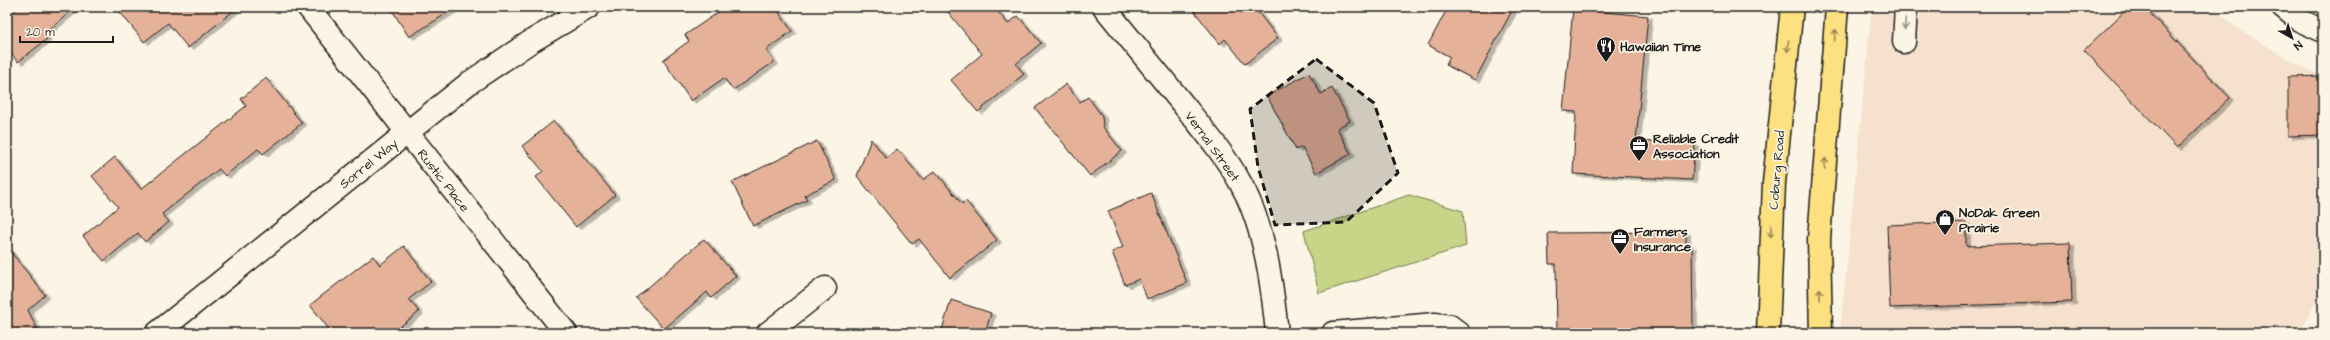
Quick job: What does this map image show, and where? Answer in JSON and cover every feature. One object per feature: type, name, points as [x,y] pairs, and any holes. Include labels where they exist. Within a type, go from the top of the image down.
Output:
[{"type":"main road","name":"Coburg Road","points":[[1768,333],[1774,183],[1792,7]]},
{"type":"main road","points":[[1821,333],[1819,239],[1837,7]]},
{"type":"street","name":"Rustic Place","points":[[308,7],[566,333]]},
{"type":"street","name":"Sorrel Way","points":[[157,333],[406,132],[498,62],[589,7]]},
{"type":"street","name":"Vernal Street","points":[[1104,7],[1205,132],[1229,164],[1242,185],[1253,210],[1268,267],[1277,333]]},
{"type":"street","points":[[1904,42],[1906,7]]},
{"type":"street","points":[[2283,7],[2299,20],[2323,31]]},
{"type":"street","points":[[768,333],[825,288]]},
{"type":"street","points":[[1333,333],[1435,324],[1450,326],[1459,333]]},
{"type":"highlighted area","points":[[1316,59],[1374,103],[1398,173],[1346,222],[1275,225],[1258,167],[1250,109]]},
{"type":"shaded area","points":[[1872,7],[2212,7],[2236,27],[2298,65],[2323,76],[2323,288],[2300,333],[1840,333]]},
{"type":"green space","points":[[1409,195],[1463,211],[1466,246],[1319,293],[1304,231]]},
{"type":"building","points":[[19,7],[76,7],[44,34],[47,39],[18,62],[7,48],[7,17]]},
{"type":"building","points":[[116,7],[238,7],[188,48],[168,23],[144,42]]},
{"type":"building","points":[[390,7],[457,7],[409,37]]},
{"type":"building","points":[[726,7],[775,7],[792,31],[766,50],[774,62],[733,90],[724,78],[691,101],[663,60],[689,41],[685,35]]},
{"type":"building","points":[[944,7],[994,7],[1008,24],[1018,16],[1041,43],[1016,64],[1024,74],[978,112],[951,80],[982,54]]},
{"type":"building","points":[[1191,7],[1254,7],[1278,38],[1245,64],[1225,39],[1220,44]]},
{"type":"building","points":[[1448,7],[1514,7],[1475,80],[1446,65],[1450,57],[1428,45]]},
{"type":"building","points":[[2129,7],[2144,7],[2230,98],[2177,148],[2084,50]]},
{"type":"building","points":[[1573,9],[1648,16],[1636,141],[1695,144],[1692,180],[1573,174],[1576,112],[1563,111]]},
{"type":"building","points":[[1309,73],[1321,94],[1332,88],[1350,121],[1337,128],[1351,154],[1316,173],[1302,147],[1296,150],[1267,96]]},
{"type":"building","points":[[2323,76],[2323,135],[2288,136],[2288,77]]},
{"type":"building","points":[[266,78],[302,123],[263,154],[258,149],[225,176],[219,169],[162,214],[169,222],[145,242],[138,233],[104,261],[83,236],[118,207],[92,176],[115,157],[141,189],[246,106],[241,99]]},
{"type":"building","points":[[1066,84],[1080,102],[1088,97],[1102,116],[1103,127],[1122,151],[1090,176],[1035,108]]},
{"type":"building","points":[[554,121],[615,195],[576,227],[536,177],[543,171],[522,146]]},
{"type":"building","points":[[871,139],[886,158],[897,149],[923,180],[935,171],[962,204],[966,201],[997,240],[950,278],[919,239],[912,244],[857,176]]},
{"type":"building","points":[[817,141],[836,180],[805,195],[807,200],[753,226],[732,182]]},
{"type":"building","points":[[1151,193],[1187,283],[1147,299],[1139,279],[1125,285],[1112,252],[1123,247],[1108,211]]},
{"type":"building","points":[[1966,222],[1966,246],[2070,243],[2072,302],[1890,308],[1887,225]]},
{"type":"building","name":"Farmers Insurance","points":[[1686,232],[1686,246],[1692,246],[1693,333],[1557,333],[1556,264],[1549,264],[1548,233]]},
{"type":"building","points":[[704,239],[736,276],[711,298],[707,292],[664,329],[636,298]]},
{"type":"building","points":[[404,246],[431,282],[409,299],[419,312],[392,333],[332,333],[310,305],[373,256],[380,265]]},
{"type":"building","points":[[7,247],[45,295],[28,310],[39,333],[7,333]]},
{"type":"building","points":[[951,300],[991,313],[985,333],[941,333]]},
{"type":"place","name":"Hawaiian Time","points":[[1606,63]]},
{"type":"place","name":"Reliable Credit Association","points":[[1639,162]]},
{"type":"place","name":"NoDak Green Prairie","points":[[1945,236]]},
{"type":"place","name":"Farmers Insurance","points":[[1620,255]]}]
